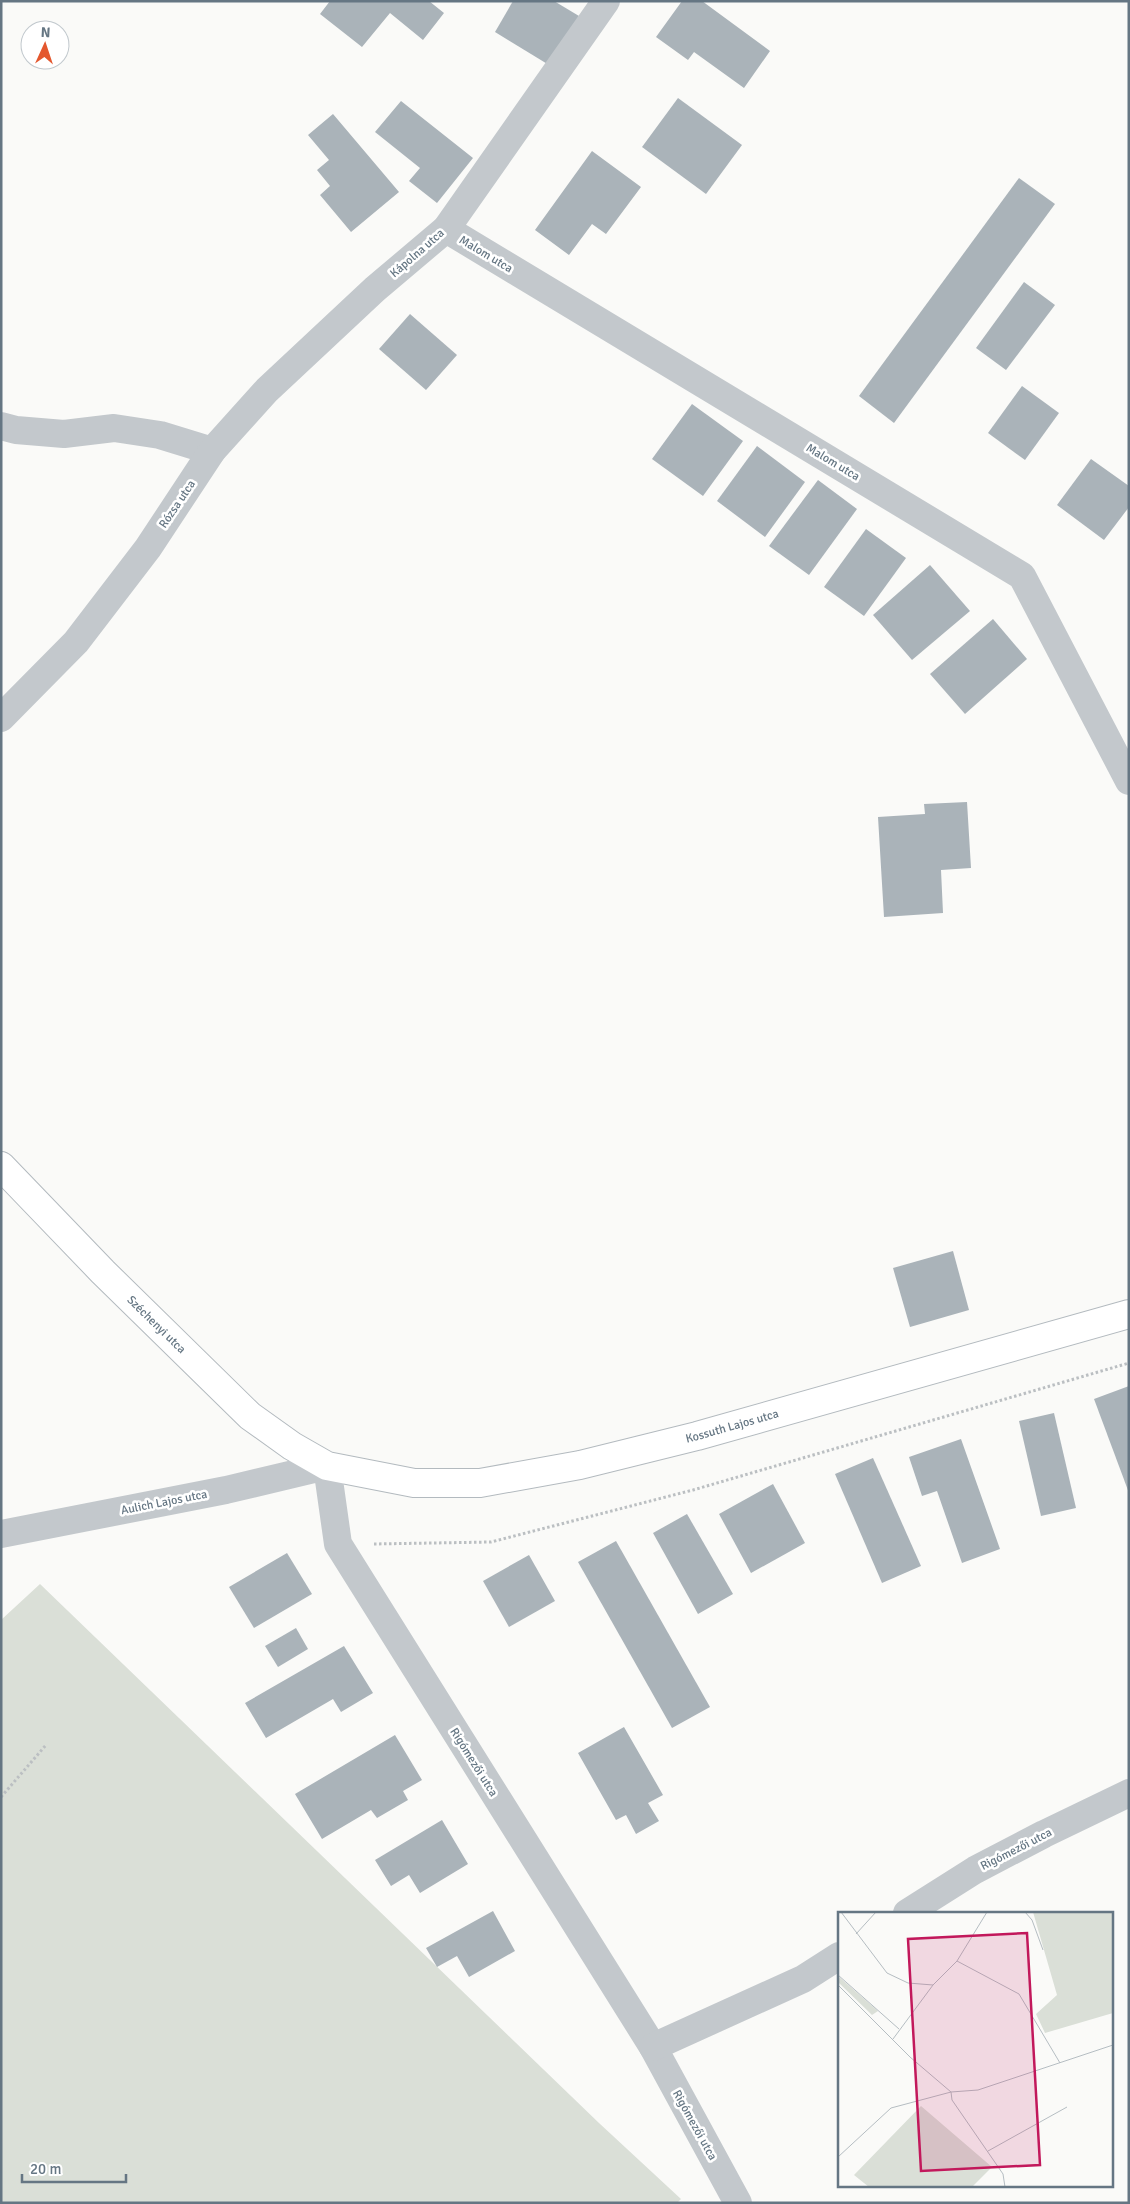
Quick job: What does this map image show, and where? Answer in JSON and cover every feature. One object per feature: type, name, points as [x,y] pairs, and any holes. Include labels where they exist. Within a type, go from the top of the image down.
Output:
[{"type":"main road","name":"Széchenyi utca","points":[[1,1166],[103,1272],[250,1416],[292,1446],[327,1466]]},
{"type":"main road","name":"Kossuth Lajos utca","points":[[327,1466],[414,1482],[480,1483],[580,1465],[698,1436],[1129,1314]]},
{"type":"street","name":"Kápolna utca","points":[[212,451],[267,390],[376,288],[446,230],[606,1]]},
{"type":"street","name":"Malom utca","points":[[446,230],[1022,576],[1129,781]]},
{"type":"street","points":[[1,426],[16,430],[64,434],[114,428],[160,435],[212,451]]},
{"type":"street","name":"Rózsa utca","points":[[1,718],[76,642],[148,548],[212,451]]},
{"type":"street","name":"Aulich Lajos utca","points":[[1,1534],[226,1490],[327,1466]]},
{"type":"street","name":"Rigómezői utca","points":[[327,1466],[338,1544],[653,2047],[738,2203]]},
{"type":"street","name":"Rigómezői utca","points":[[909,1912],[975,1870],[1129,1793]]},
{"type":"street","points":[[653,2047],[803,1979],[838,1957]]},
{"type":"path","points":[[338,1544],[491,1542],[693,1490],[1129,1363]]},
{"type":"path","points":[[1,1797],[46,1745]]},
{"type":"shaded area","points":[[40,1584],[599,2123],[681,2199],[677,2203],[1,2203],[1,1620]]},
{"type":"building","points":[[330,1],[429,1],[444,13],[423,40],[390,13],[362,47],[320,14]]},
{"type":"building","points":[[513,1],[554,1],[579,16],[549,65],[495,32]]},
{"type":"building","points":[[682,1],[702,1],[770,51],[744,88],[694,52],[688,60],[656,37]]},
{"type":"building","points":[[678,98],[742,145],[706,194],[642,147]]},
{"type":"building","points":[[401,101],[473,158],[437,203],[409,181],[420,168],[375,132]]},
{"type":"building","points":[[333,114],[399,192],[351,232],[320,195],[330,186],[317,170],[329,160],[308,135]]},
{"type":"building","points":[[592,151],[641,187],[606,234],[592,224],[569,255],[535,230]]},
{"type":"building","points":[[1019,178],[1055,204],[894,423],[859,396]]},
{"type":"building","points":[[1024,282],[1055,305],[1006,370],[976,348]]},
{"type":"building","points":[[410,314],[457,355],[426,390],[379,349]]},
{"type":"building","points":[[1022,386],[1059,413],[1025,460],[988,433]]},
{"type":"building","points":[[692,404],[743,441],[703,496],[652,459]]},
{"type":"building","points":[[757,446],[805,482],[765,537],[717,501]]},
{"type":"building","points":[[1091,459],[1129,486],[1129,507],[1104,540],[1057,505]]},
{"type":"building","points":[[818,480],[857,509],[809,575],[769,546]]},
{"type":"building","points":[[866,529],[906,558],[864,616],[824,587]]},
{"type":"building","points":[[930,565],[970,611],[912,660],[873,615]]},
{"type":"building","points":[[993,619],[1027,659],[965,714],[930,674]]},
{"type":"building","points":[[967,802],[971,868],[941,870],[943,913],[884,917],[878,817],[925,814],[924,804]]},
{"type":"building","points":[[953,1251],[969,1310],[910,1327],[893,1268]]},
{"type":"building","points":[[1129,1386],[1129,1493],[1094,1399]]},
{"type":"building","points":[[1054,1413],[1076,1508],[1041,1516],[1019,1421]]},
{"type":"building","points":[[961,1439],[1000,1549],[962,1563],[937,1491],[922,1496],[909,1457]]},
{"type":"building","points":[[873,1458],[921,1566],[882,1583],[835,1474]]},
{"type":"building","points":[[773,1484],[805,1543],[751,1573],[719,1514]]},
{"type":"building","points":[[687,1514],[733,1594],[698,1614],[653,1533]]},
{"type":"building","points":[[616,1541],[710,1707],[672,1728],[578,1562]]},
{"type":"building","points":[[287,1553],[312,1594],[254,1628],[229,1587]]},
{"type":"building","points":[[529,1555],[555,1601],[509,1627],[483,1581]]},
{"type":"building","points":[[296,1628],[308,1649],[278,1667],[265,1646]]},
{"type":"building","points":[[344,1646],[373,1693],[341,1712],[333,1699],[266,1738],[245,1703]]},
{"type":"building","points":[[624,1727],[663,1795],[648,1803],[659,1821],[636,1834],[626,1815],[616,1820],[578,1753]]},
{"type":"building","points":[[395,1735],[422,1780],[403,1791],[408,1800],[377,1818],[371,1810],[322,1839],[295,1794]]},
{"type":"building","points":[[442,1820],[468,1864],[420,1893],[409,1875],[391,1886],[375,1860]]},
{"type":"building","points":[[493,1911],[515,1951],[469,1977],[457,1956],[437,1967],[426,1948]]}]
